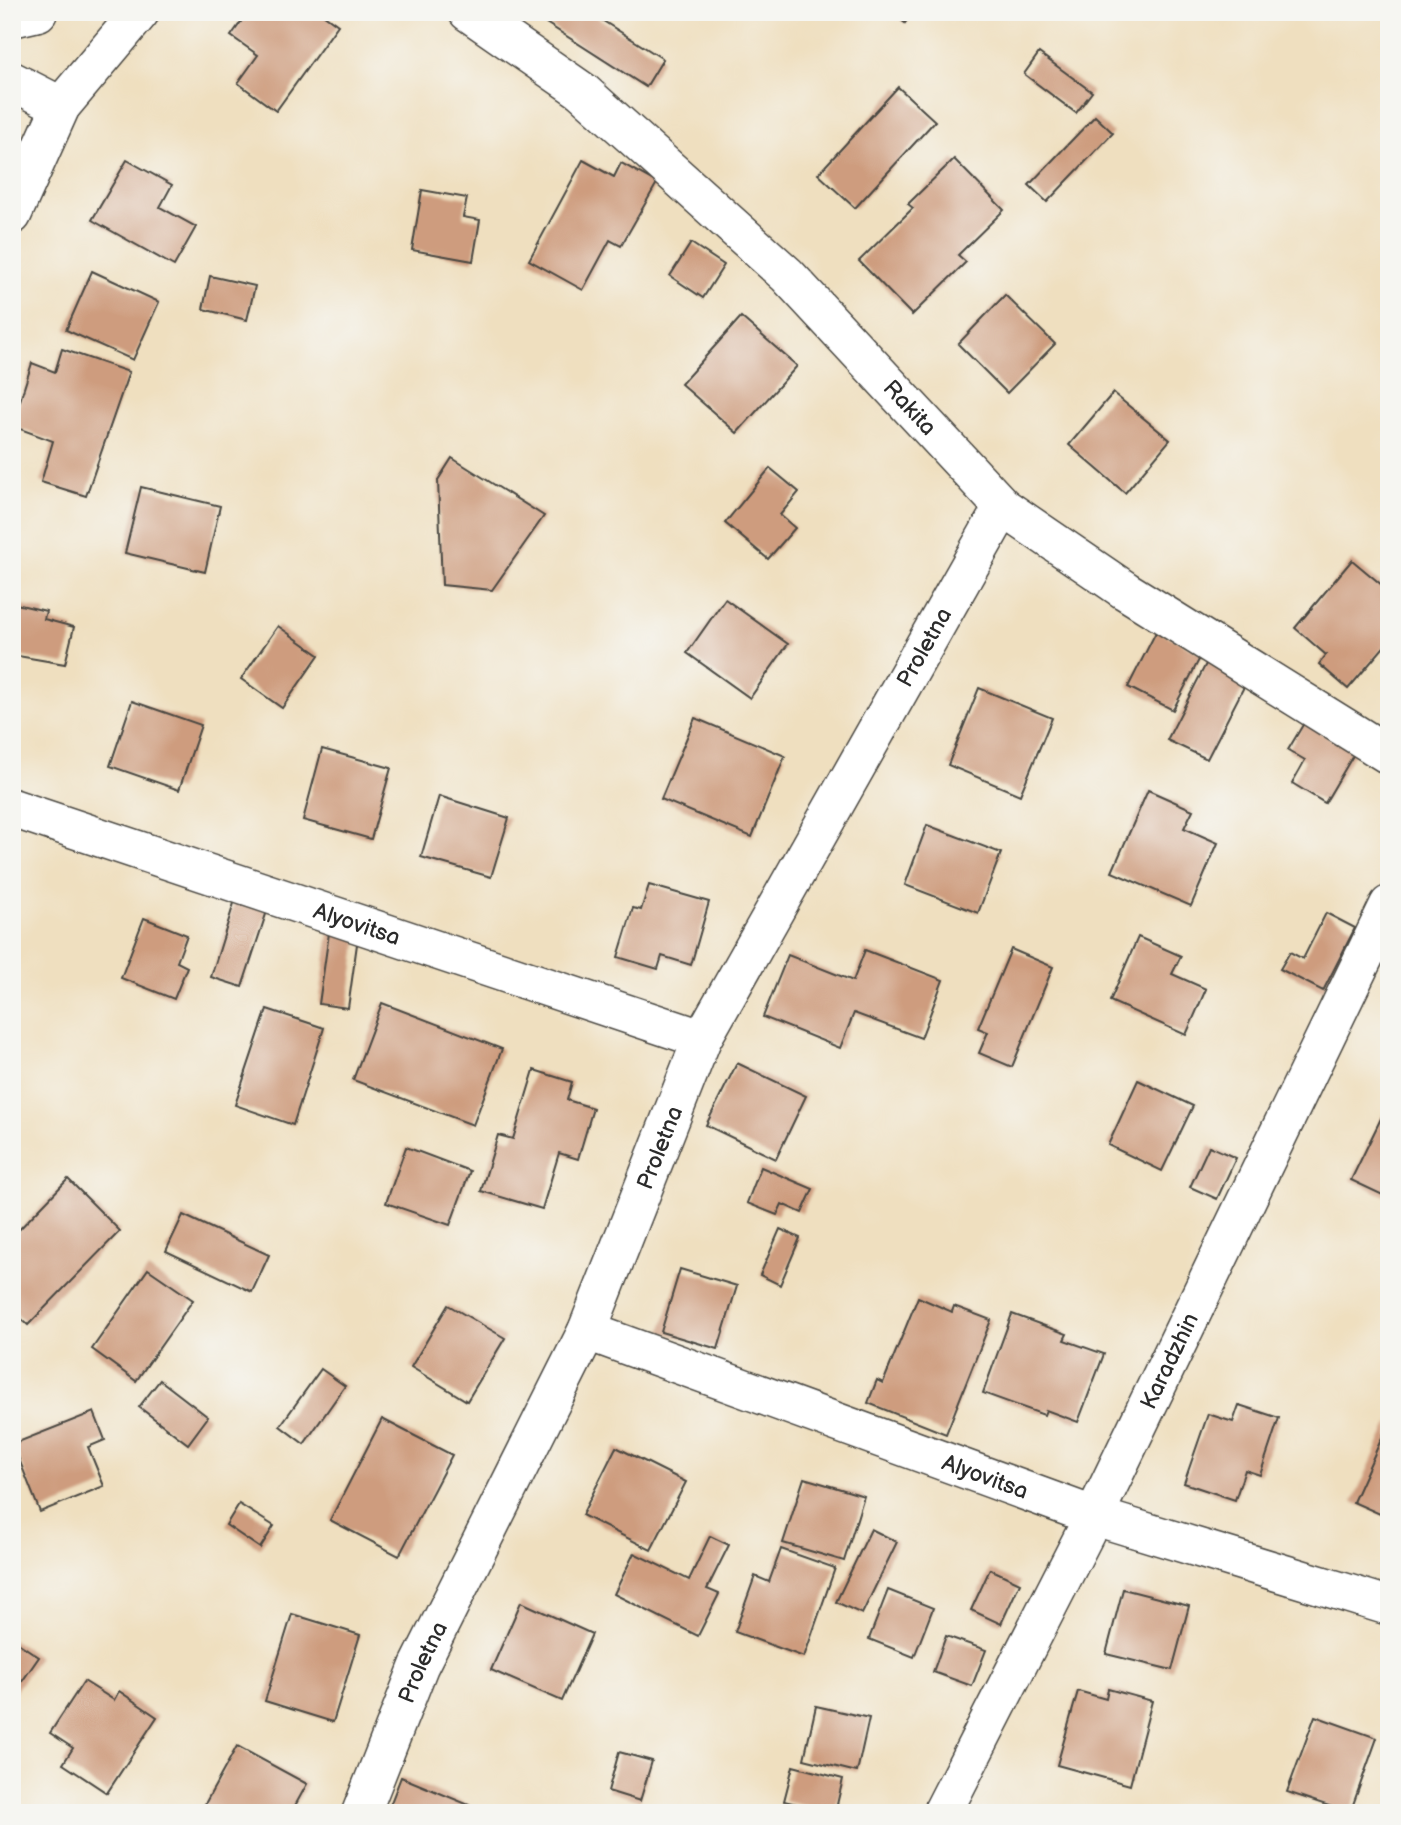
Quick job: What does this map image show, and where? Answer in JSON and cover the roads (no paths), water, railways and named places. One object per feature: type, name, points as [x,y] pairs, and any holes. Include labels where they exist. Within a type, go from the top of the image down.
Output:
[{"type":"street","points":[[12,18],[38,12]]},
{"type":"street","points":[[12,215],[61,106],[140,12]]},
{"type":"street","name":"Rakita","points":[[468,12],[582,91],[787,275],[1003,507],[1126,591],[1389,755]]},
{"type":"street","points":[[12,81],[61,106]]},
{"type":"street","name":"Proletna","points":[[361,1813],[419,1666],[587,1331],[702,1039],[1003,507]]},
{"type":"street","name":"Alyovitsa","points":[[12,808],[702,1039]]},
{"type":"street","name":"Karadzhin","points":[[942,1813],[1094,1516],[1389,905]]},
{"type":"street","name":"Alyovitsa","points":[[587,1331],[1094,1516],[1389,1606]]}]
